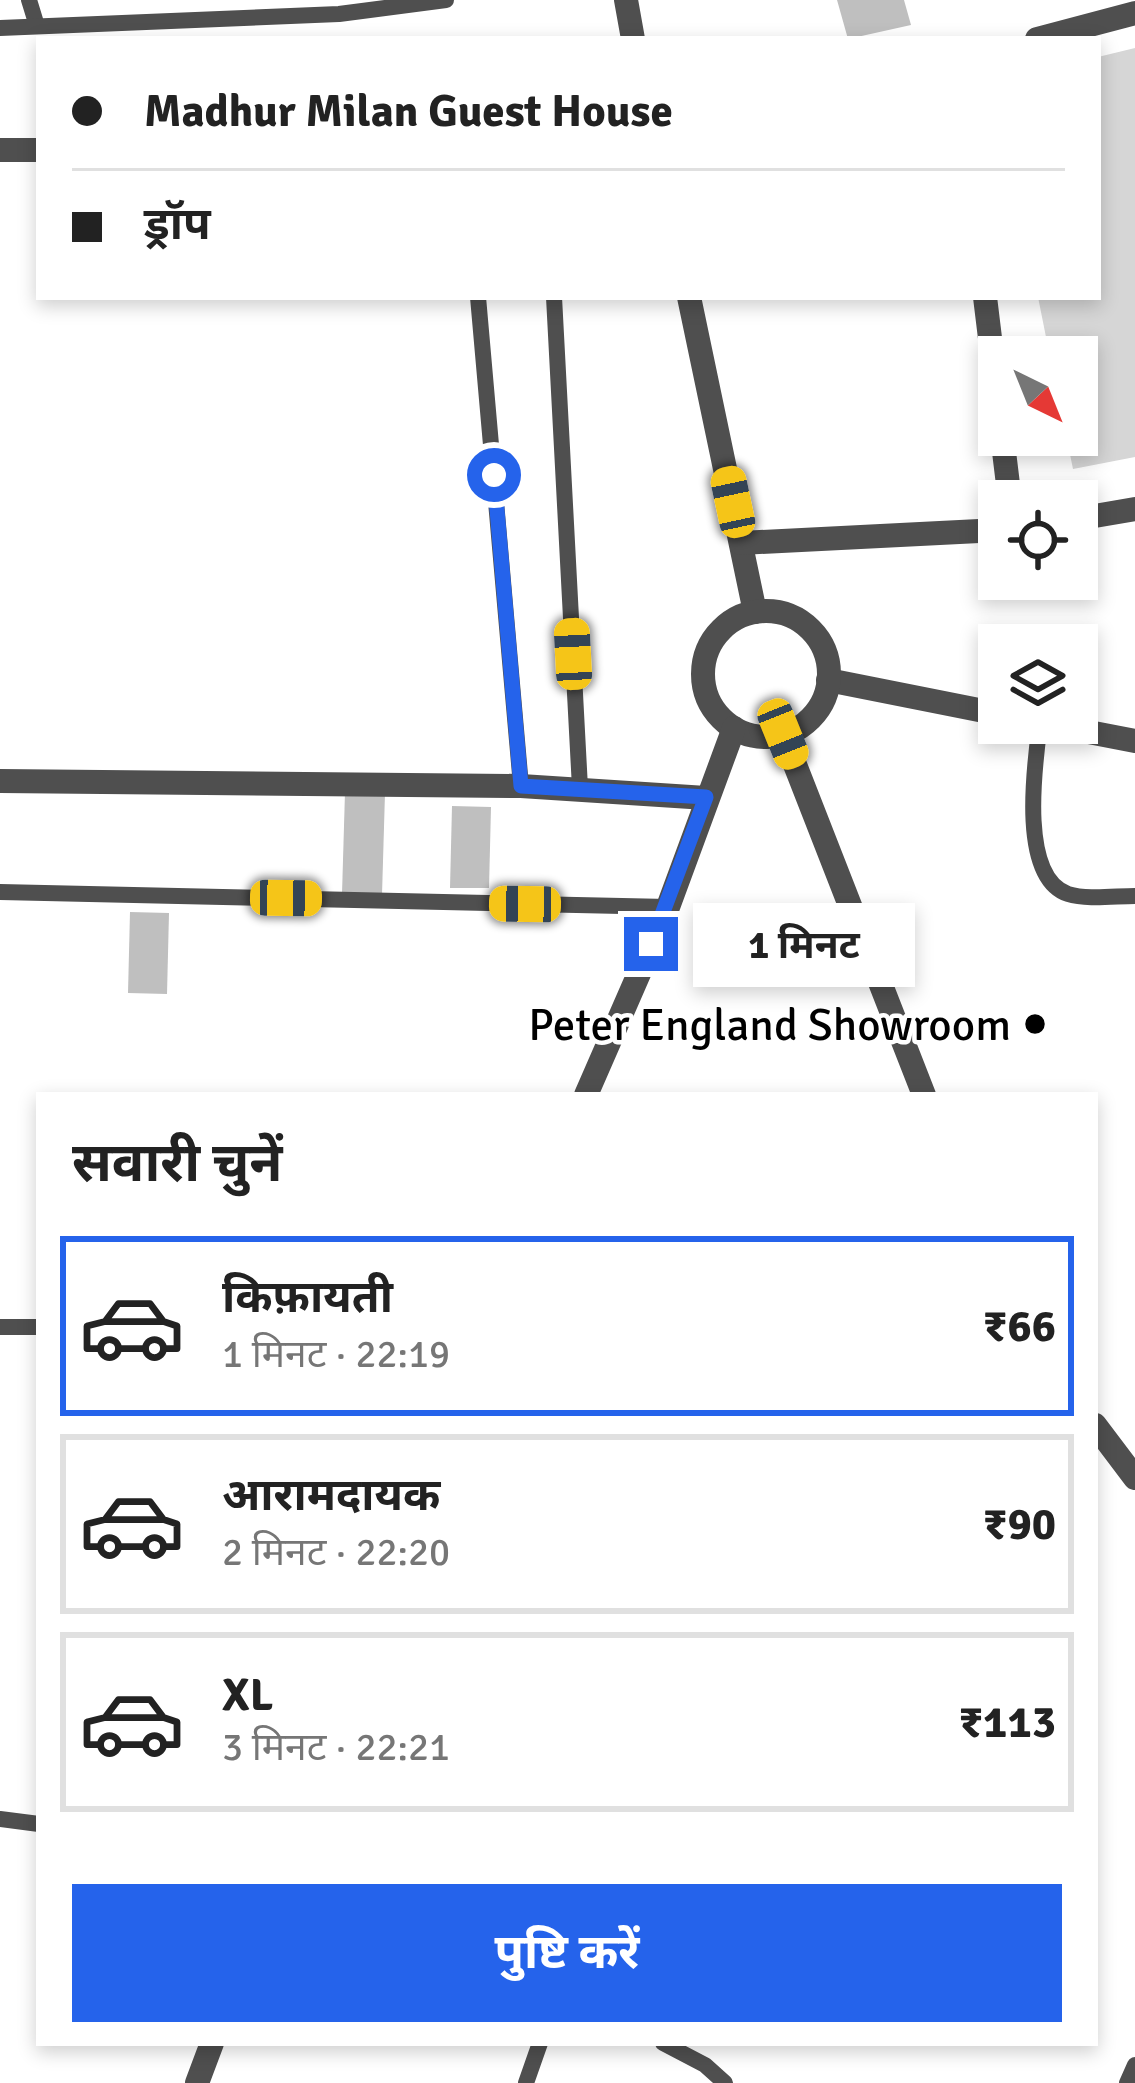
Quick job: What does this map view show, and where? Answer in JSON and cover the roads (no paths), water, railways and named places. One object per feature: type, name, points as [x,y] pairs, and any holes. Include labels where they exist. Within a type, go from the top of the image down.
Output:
[{"type":"street","points":[[626,0],[632,36]]},
{"type":"street","points":[[1047,36],[1135,13]]},
{"type":"street","points":[[0,150],[36,150]]},
{"type":"street","points":[[690,300],[755,612]]},
{"type":"street","points":[[985,300],[990,336]]},
{"type":"street","points":[[1098,515],[1135,509]]},
{"type":"street","points":[[741,543],[978,531]]},
{"type":"street","points":[[776,611],[812,631],[824,646],[828,680],[821,705],[808,720],[783,734],[752,735],[734,728],[707,695],[707,652],[734,620],[755,612],[776,611]]},
{"type":"street","points":[[828,680],[978,710]]},
{"type":"street","points":[[587,1092],[668,907],[734,728]]},
{"type":"street","points":[[783,734],[922,1092]]},
{"type":"street","points":[[1098,734],[1135,741]]},
{"type":"street","points":[[0,781],[521,786],[706,797]]},
{"type":"street","points":[[1098,1428],[1130,1463]]},
{"type":"street","points":[[197,2083],[211,2046]]},
{"type":"lane","points":[[29,0],[38,26]]},
{"type":"lane","points":[[0,28],[339,14],[446,0]]},
{"type":"lane","points":[[478,300],[521,786]]},
{"type":"lane","points":[[554,300],[580,788]]},
{"type":"lane","points":[[1038,744],[1030,806],[1054,887],[1071,895],[1135,896]]},
{"type":"lane","points":[[0,892],[668,907]]},
{"type":"lane","points":[[0,1327],[36,1328]]},
{"type":"lane","points":[[0,1819],[36,1824]]},
{"type":"lane","points":[[526,2083],[539,2046]]},
{"type":"lane","points":[[669,2046],[705,2065],[724,2083]]},
{"type":"lane","points":[[1127,2083],[1135,2065]]},
{"type":"place","name":"Peter England Showroom","points":[[1035,1024]]}]
